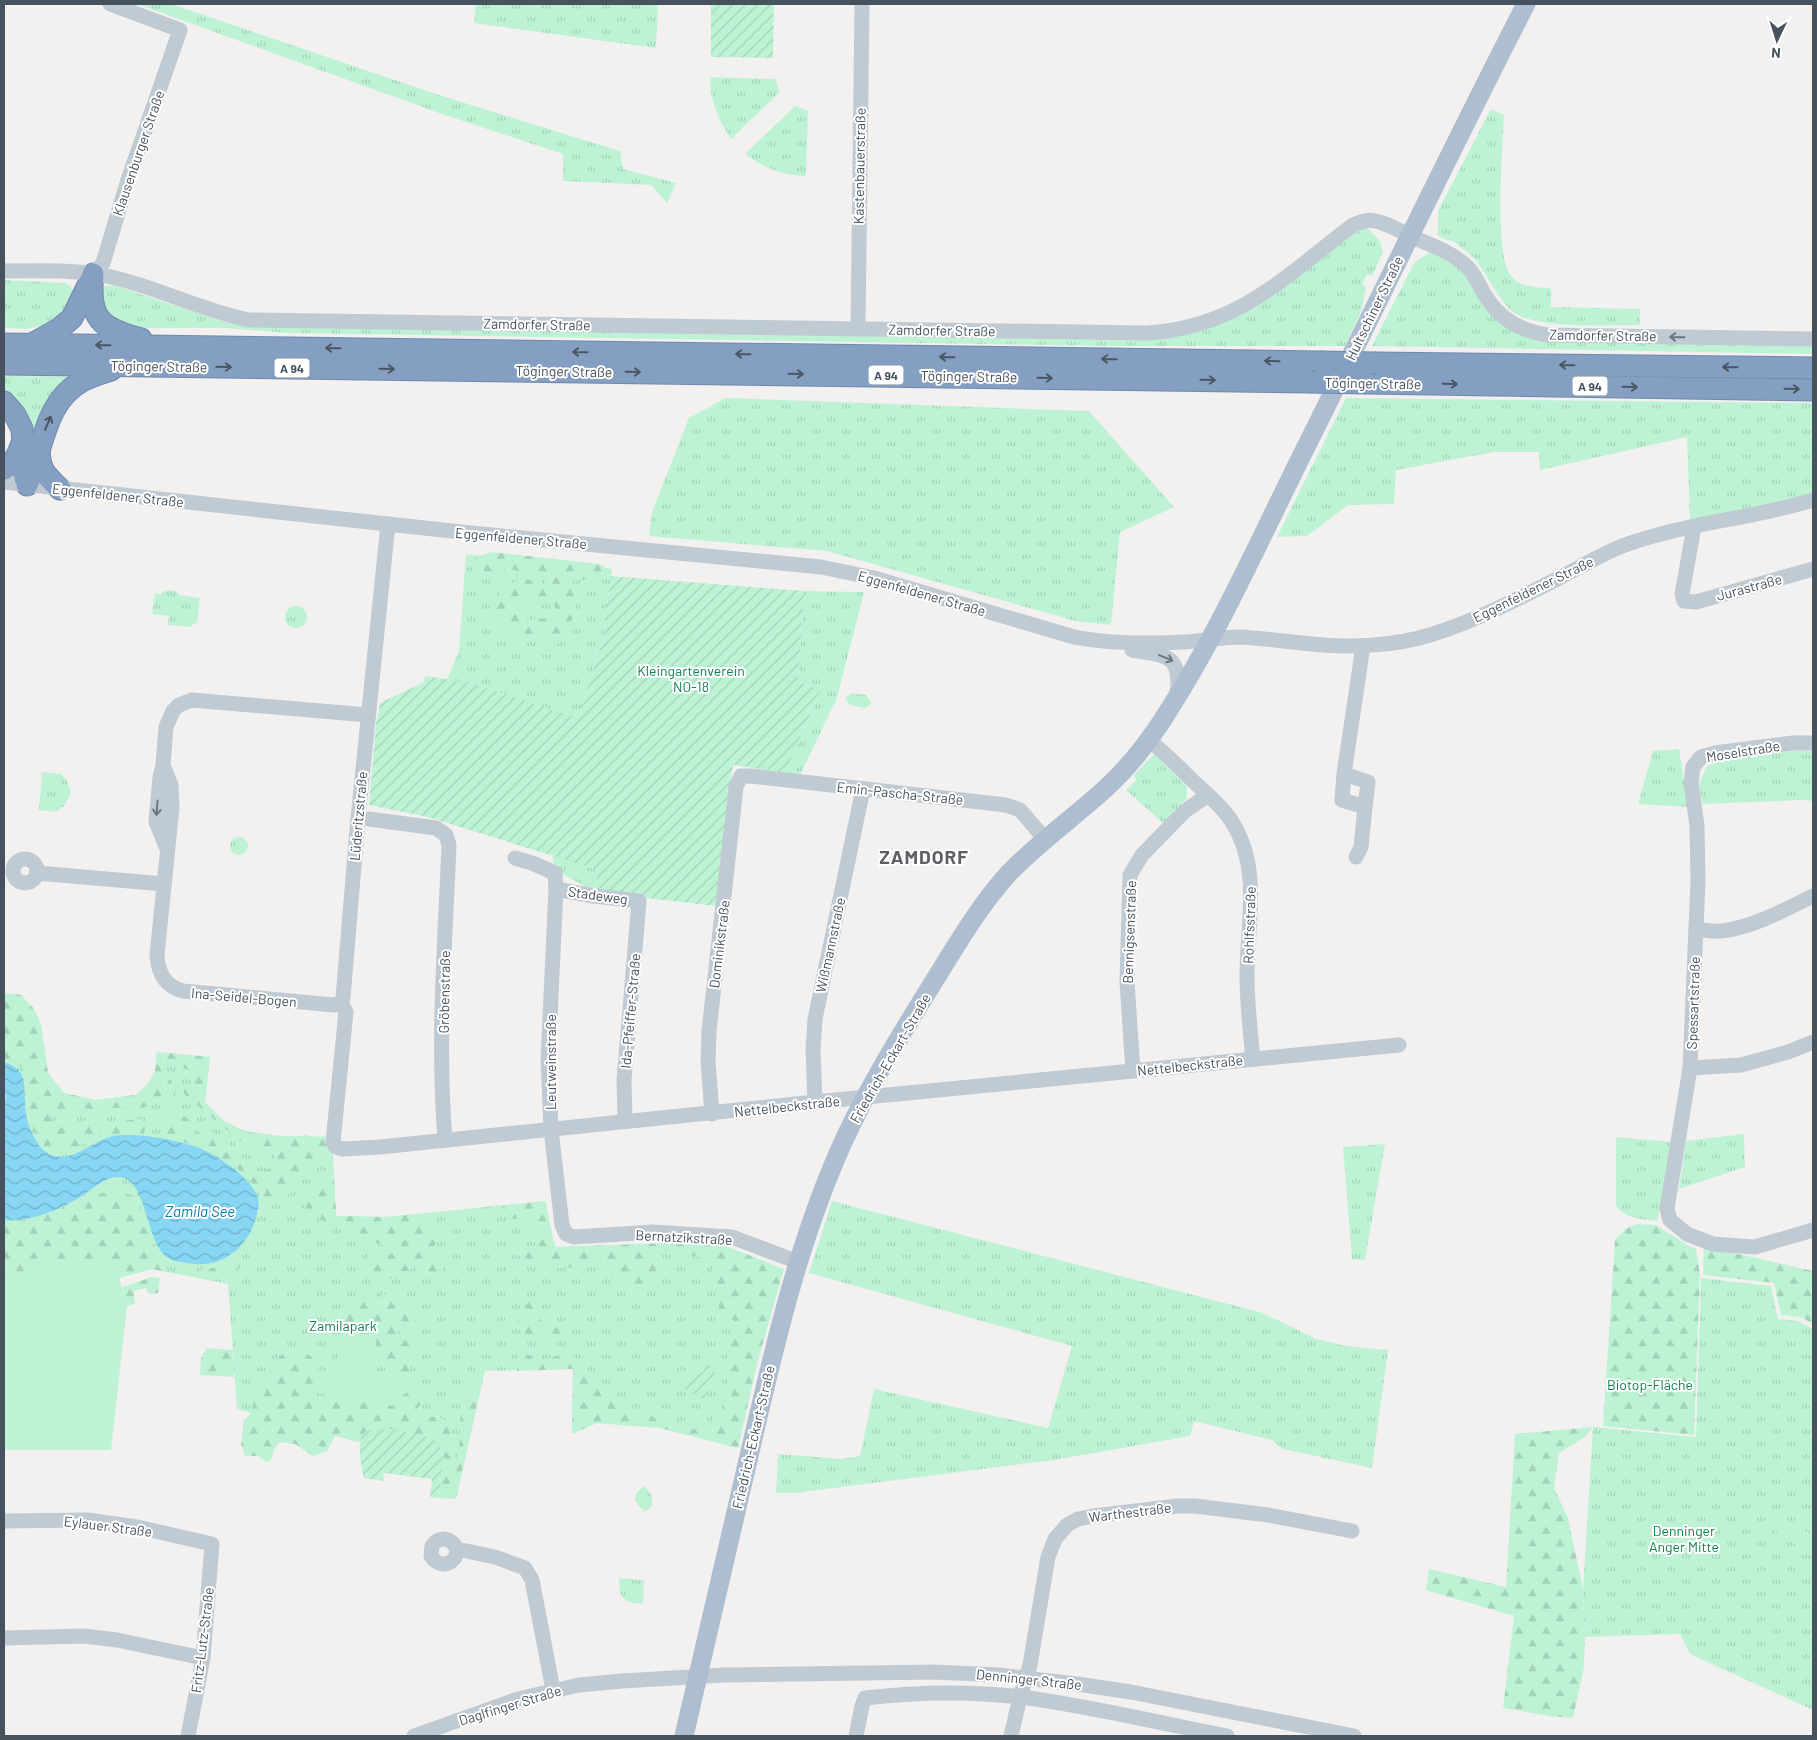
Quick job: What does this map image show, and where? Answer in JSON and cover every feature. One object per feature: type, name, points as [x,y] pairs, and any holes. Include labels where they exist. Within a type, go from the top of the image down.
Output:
[{"type":"highway","points":[[32,344],[59,329],[72,318],[93,274]]},
{"type":"highway","points":[[93,274],[92,301],[96,313],[106,327],[126,335],[170,346]]},
{"type":"highway","name":"Töginger Straße","points":[[4,344],[1813,368]]},
{"type":"highway","name":"Töginger Straße","points":[[4,364],[1366,382],[1813,390]]},
{"type":"highway","points":[[4,469],[18,455],[31,446],[46,427],[56,405],[70,388],[84,380],[123,365]]},
{"type":"highway","points":[[4,402],[15,415],[43,473],[60,489]]},
{"type":"highway","points":[[27,485],[33,472],[31,446]]},
{"type":"main road","name":"Hultschiner Straße","points":[[1209,640],[1526,4]]},
{"type":"main road","name":"Friedrich-Eckart-Straße","points":[[684,1736],[770,1368],[798,1262],[826,1182],[864,1098],[970,924],[993,892],[1010,872],[1045,839],[1106,788],[1149,740],[1177,697],[1209,640]]},
{"type":"street","name":"Klausenburger Straße","points":[[93,274],[103,263],[128,180],[180,30],[110,4]]},
{"type":"street","name":"Kastenbauerstraße","points":[[858,329],[862,4]]},
{"type":"street","name":"Zamdorfer Straße","points":[[4,271],[93,274],[116,278],[217,312],[249,320],[1146,333],[1176,330],[1215,320],[1257,298],[1353,224],[1374,220],[1457,258],[1471,270],[1499,315],[1520,328],[1547,335],[1813,339]]},
{"type":"street","name":"Eggenfeldener Straße","points":[[4,482],[388,524],[821,568],[874,578],[1061,633],[1102,641],[1147,643],[1238,637],[1314,645],[1363,646],[1428,636],[1439,632],[1502,607],[1635,541],[1753,516],[1813,500]]},
{"type":"street","name":"Lüderitzstraße","points":[[338,1106],[346,1012],[341,1003],[343,998],[368,715],[388,524]]},
{"type":"street","name":"Jurastraße","points":[[1694,527],[1682,594],[1684,601],[1696,602],[1813,569]]},
{"type":"street","points":[[1102,641],[1111,646],[1163,656],[1173,662],[1179,676],[1177,697]]},
{"type":"street","points":[[1363,646],[1344,774],[1342,800],[1365,807]]},
{"type":"street","name":"Ina-Seidel-Bogen","points":[[341,1003],[334,1005],[183,991],[171,986],[162,977],[157,964],[167,849],[156,822],[160,778],[169,719],[180,705],[187,701],[368,715]]},
{"type":"street","name":"Rohlfsstraße","points":[[1149,740],[1228,816],[1240,838],[1250,872],[1252,894],[1247,976],[1252,1059]]},
{"type":"street","name":"Moselstraße","points":[[1691,783],[1693,767],[1701,757],[1715,753],[1783,744],[1813,743]]},
{"type":"street","points":[[1344,774],[1368,782],[1361,847],[1356,856]]},
{"type":"street","name":"Emin-Pascha-Straße","points":[[741,776],[1006,805],[1020,810],[1045,839]]},
{"type":"street","name":"Dominikstraße","points":[[712,1114],[708,1061],[709,1031],[736,787],[741,776]]},
{"type":"street","name":"Spessartstraße","points":[[1691,783],[1697,826],[1696,929],[1690,1068],[1667,1209],[1670,1220],[1687,1234],[1713,1244],[1755,1246],[1813,1230]]},
{"type":"street","name":"Wißmannstraße","points":[[815,1102],[813,1049],[815,1019],[863,789]]},
{"type":"street","name":"Bennigsenstraße","points":[[1133,1071],[1127,982],[1130,875],[1142,855],[1185,811],[1208,795]]},
{"type":"street","name":"Gröbenstraße","points":[[369,819],[436,828],[446,835],[449,845],[443,996],[442,1109],[445,1139]]},
{"type":"street","name":"Stadeweg","points":[[514,858],[555,873],[556,889],[639,901]]},
{"type":"street","points":[[9,867],[21,859],[27,859],[36,866],[37,873],[164,884]]},
{"type":"street","name":"Leutweinstraße","points":[[556,889],[548,1059],[551,1129],[562,1225],[566,1234]]},
{"type":"street","points":[[1696,929],[1719,932],[1739,928],[1813,896]]},
{"type":"street","name":"Ida-Pfeiffer-Straße","points":[[625,1122],[624,1080],[639,901]]},
{"type":"street","points":[[1690,1068],[1741,1065],[1788,1052],[1813,1042]]},
{"type":"street","name":"Nettelbeckstraße","points":[[338,1106],[333,1142],[336,1148],[380,1147],[1399,1045]]},
{"type":"street","name":"Bernatzikstraße","points":[[566,1234],[574,1237],[653,1232],[732,1237],[798,1262]]},
{"type":"street","name":"Warthestraße","points":[[1011,1736],[1020,1697],[1027,1677],[1048,1557],[1055,1539],[1067,1525],[1078,1519],[1159,1508],[1195,1506],[1268,1515],[1352,1531]]},
{"type":"street","name":"Eylauer Straße","points":[[4,1520],[87,1520],[137,1527],[212,1544]]},
{"type":"street","name":"Fritz-Lutz-Straße","points":[[188,1736],[203,1658],[212,1544]]},
{"type":"street","points":[[457,1549],[495,1557],[525,1568],[532,1580],[553,1690]]},
{"type":"street","points":[[4,1638],[84,1636],[117,1640],[203,1658]]},
{"type":"street","name":"Denninger Straße","points":[[698,1676],[934,1672],[1027,1677],[1131,1692],[1354,1736]]},
{"type":"street","name":"Daglfinger Straße","points":[[414,1736],[518,1699],[553,1690],[622,1681],[698,1676]]},
{"type":"street","name":"Denninger Straße","points":[[856,1736],[865,1698],[896,1694],[969,1694],[1020,1697],[1079,1706],[1178,1732],[1227,1736]]},
{"type":"green space","points":[[137,4],[171,4],[442,96],[620,151],[623,169],[676,183],[667,203],[651,185],[563,181],[563,154],[442,114]]},
{"type":"green space","points":[[476,4],[658,4],[656,48],[474,23]]},
{"type":"green space","points":[[711,4],[774,4],[773,58],[711,57]]},
{"type":"green space","points":[[710,77],[775,79],[780,92],[731,139],[722,125],[716,110],[711,94]]},
{"type":"green space","points":[[795,106],[808,111],[806,176],[774,170],[745,154]]},
{"type":"green space","points":[[1491,109],[1504,115],[1500,200],[1501,225],[1506,266],[1512,277],[1525,285],[1551,288],[1551,307],[1640,309],[1640,325],[1595,326],[1560,324],[1518,315],[1503,301],[1477,261],[1458,246],[1459,244],[1438,236],[1438,211]]},
{"type":"green space","points":[[1364,229],[1369,229],[1380,241],[1383,252],[1372,276],[1367,274],[1362,284],[1366,287],[1361,311],[1345,346],[1115,346],[288,333],[225,328],[136,328],[119,325],[101,308],[101,287],[113,285],[225,322],[241,325],[1169,338],[1198,332],[1237,317],[1344,238]]},
{"type":"green space","points":[[1430,252],[1459,265],[1510,328],[1813,344],[1813,354],[1372,346],[1414,263]]},
{"type":"green space","points":[[4,280],[65,283],[73,290],[71,308],[51,324],[26,329],[4,328]]},
{"type":"green space","points":[[4,376],[78,377],[34,449],[4,396]]},
{"type":"green space","points":[[726,398],[1089,411],[1174,507],[1120,532],[1111,625],[1076,621],[827,551],[649,536],[652,512],[689,418]]},
{"type":"green space","points":[[1346,398],[1813,403],[1813,495],[1690,520],[1687,437],[1540,470],[1539,452],[1494,452],[1396,470],[1394,504],[1348,505],[1307,536],[1277,537]]},
{"type":"green space","points":[[492,552],[599,564],[609,569],[609,576],[570,581],[575,600],[575,611],[559,643],[554,644],[536,639],[528,643],[515,637],[508,626],[499,624],[494,620],[500,592],[522,578],[544,584],[547,581],[543,578],[527,576],[515,570],[505,569],[489,576],[477,574],[473,572],[471,565],[477,557]],"holes":[[[535,598],[545,599],[554,604],[556,611],[552,617],[531,620],[518,616],[520,609],[526,602]]]},
{"type":"green space","points":[[466,554],[612,569],[602,642],[577,719],[468,682],[447,679],[459,651]]},
{"type":"green space","name":"Kleingartenverein NO-18","points":[[611,576],[804,591],[798,682],[821,690],[785,773],[733,765],[716,906],[595,892],[598,870],[428,817],[369,805],[376,724],[380,703],[424,682],[425,676],[468,682],[577,718],[602,642]]},
{"type":"green space","points":[[166,590],[176,591],[179,595],[200,598],[197,622],[190,627],[168,625],[169,616],[152,614],[155,593],[161,594]]},
{"type":"green space","points":[[804,591],[864,592],[837,698],[800,775],[785,773],[821,690],[798,682]]},
{"type":"green space","points":[[292,606],[300,606],[307,613],[307,621],[300,628],[292,628],[285,621],[285,613]]},
{"type":"green space","points":[[852,693],[866,695],[872,703],[865,708],[850,705],[845,698]]},
{"type":"green space","points":[[1679,749],[1688,807],[1638,804],[1653,751]]},
{"type":"green space","points":[[1793,751],[1813,751],[1813,801],[1702,804],[1699,784],[1707,766],[1723,759]]},
{"type":"green space","points":[[1154,754],[1187,786],[1187,798],[1163,823],[1126,790],[1136,780],[1134,775]]},
{"type":"green space","points":[[42,772],[61,774],[67,781],[71,793],[64,806],[56,812],[39,810]]},
{"type":"green space","points":[[239,837],[245,840],[248,846],[245,852],[239,855],[233,852],[230,846],[233,840]]},
{"type":"green space","points":[[552,854],[598,870],[595,892],[555,870]]},
{"type":"green space","name":"Zamilapark","points":[[4,993],[21,995],[34,1009],[41,1025],[48,1073],[64,1093],[95,1100],[136,1095],[147,1085],[155,1071],[157,1052],[210,1057],[205,1102],[224,1121],[245,1131],[289,1137],[307,1135],[328,1145],[333,1156],[336,1216],[385,1217],[545,1201],[555,1247],[676,1243],[726,1246],[757,1364],[738,1448],[660,1428],[597,1423],[572,1434],[573,1369],[485,1371],[456,1499],[438,1498],[445,1456],[361,1437],[359,1442],[237,1409],[228,1284],[152,1269],[119,1278],[4,1277]]},
{"type":"green space","points":[[4,993],[21,995],[34,1009],[41,1025],[48,1073],[64,1093],[95,1100],[136,1095],[147,1085],[155,1071],[157,1052],[210,1057],[205,1102],[220,1119],[234,1128],[247,1132],[274,1136],[329,1137],[325,1150],[310,1166],[292,1176],[297,1184],[293,1191],[286,1196],[280,1192],[273,1199],[263,1199],[247,1177],[229,1163],[208,1152],[166,1136],[163,1127],[169,1115],[184,1116],[196,1124],[197,1132],[202,1134],[211,1131],[230,1145],[240,1157],[251,1162],[257,1173],[272,1168],[271,1162],[276,1156],[243,1143],[185,1095],[181,1087],[184,1084],[191,1085],[192,1072],[174,1063],[168,1065],[165,1071],[172,1083],[173,1096],[156,1104],[141,1108],[112,1108],[84,1114],[71,1114],[58,1110],[42,1094],[48,1113],[54,1121],[62,1126],[79,1127],[106,1122],[142,1119],[147,1125],[143,1135],[111,1135],[101,1131],[75,1149],[59,1153],[52,1151],[41,1142],[33,1129],[29,1091],[23,1067],[4,1060]]},
{"type":"green space","points":[[1744,1134],[1745,1167],[1679,1189],[1686,1141]]},
{"type":"green space","points":[[1616,1137],[1672,1142],[1657,1221],[1629,1216],[1616,1206]]},
{"type":"green space","points":[[1385,1144],[1365,1260],[1352,1259],[1343,1147]]},
{"type":"green space","points":[[334,1173],[336,1216],[385,1217],[418,1214],[430,1228],[437,1241],[431,1251],[444,1268],[438,1276],[421,1280],[418,1273],[425,1266],[420,1264],[408,1271],[399,1272],[395,1278],[382,1279],[373,1270],[368,1255],[375,1250],[392,1254],[393,1249],[357,1236],[311,1212],[303,1204],[308,1189],[320,1174]]},
{"type":"green space","points":[[125,1193],[138,1198],[151,1237],[164,1260],[162,1271],[152,1269],[119,1278],[119,1260],[25,1262],[25,1276],[4,1277],[4,1223],[40,1217],[97,1194]]},
{"type":"green space","points":[[545,1201],[555,1247],[676,1243],[726,1246],[784,1269],[757,1364],[738,1448],[660,1428],[597,1423],[572,1434],[573,1369],[517,1371],[517,1361],[520,1353],[533,1356],[537,1364],[566,1352],[576,1358],[607,1401],[627,1405],[645,1412],[657,1420],[680,1428],[693,1429],[706,1426],[724,1410],[728,1386],[729,1345],[734,1320],[727,1320],[719,1315],[719,1286],[708,1281],[706,1272],[716,1267],[702,1258],[688,1254],[657,1252],[664,1263],[665,1272],[656,1280],[644,1284],[617,1283],[610,1276],[613,1263],[599,1263],[592,1267],[554,1268],[551,1258],[537,1261],[515,1254],[514,1250],[537,1245],[539,1240],[533,1236],[530,1226],[522,1218],[511,1219],[502,1206]]},
{"type":"green space","points":[[832,1201],[1263,1313],[1316,1339],[1346,1346],[1388,1350],[1372,1468],[1283,1449],[1272,1440],[1194,1421],[1190,1436],[1054,1460],[795,1493],[776,1493],[778,1454],[841,1459],[860,1456],[874,1389],[1048,1428],[1072,1346],[809,1273]]},
{"type":"green space","name":"Biotop-Fläche","points":[[1636,1224],[1656,1225],[1696,1249],[1700,1274],[1694,1435],[1603,1426],[1615,1240],[1625,1229]]},
{"type":"green space","points":[[1704,1246],[1813,1271],[1813,1324],[1801,1317],[1781,1315],[1774,1283],[1703,1275]]},
{"type":"green space","points":[[238,1258],[243,1260],[239,1268],[235,1273],[225,1278],[213,1277],[199,1272],[202,1268],[221,1266]]},
{"type":"green space","points":[[119,1260],[119,1278],[127,1306],[111,1450],[4,1450],[4,1277],[25,1276],[25,1261]]},
{"type":"green space","points":[[152,1277],[160,1278],[158,1293],[149,1294],[146,1288],[136,1290],[134,1293],[135,1304],[127,1306],[122,1287]]},
{"type":"green space","name":"Denninger Anger Mitte","points":[[1701,1278],[1771,1286],[1778,1319],[1798,1321],[1813,1329],[1813,1710],[1690,1654],[1680,1634],[1585,1637],[1583,1589],[1593,1427],[1696,1437]]},
{"type":"green space","points":[[384,1294],[399,1305],[411,1308],[416,1319],[396,1334],[401,1341],[415,1339],[418,1343],[417,1349],[411,1350],[406,1355],[411,1380],[394,1373],[385,1359],[375,1356],[376,1338],[339,1335],[332,1343],[323,1340],[323,1322],[338,1314],[348,1312],[360,1300]]},
{"type":"green space","points":[[535,1299],[540,1301],[540,1320],[554,1326],[564,1336],[560,1342],[551,1337],[523,1334],[517,1324],[526,1302]]},
{"type":"green space","points":[[339,1335],[376,1338],[372,1384],[385,1386],[386,1377],[401,1378],[399,1406],[383,1405],[383,1398],[372,1397],[371,1403],[334,1400],[335,1394],[318,1393],[319,1387],[327,1387],[329,1362],[337,1363]]},
{"type":"green space","points":[[207,1348],[232,1350],[235,1377],[200,1375],[201,1358]]},
{"type":"green space","points":[[301,1351],[314,1359],[317,1364],[319,1379],[316,1397],[326,1404],[334,1400],[371,1403],[374,1400],[380,1400],[383,1405],[399,1406],[405,1394],[417,1390],[428,1391],[428,1398],[414,1411],[415,1416],[437,1417],[450,1422],[453,1455],[457,1458],[463,1401],[467,1389],[474,1384],[481,1385],[456,1499],[438,1498],[445,1456],[430,1438],[396,1429],[376,1429],[361,1437],[359,1442],[335,1436],[327,1451],[313,1456],[295,1444],[279,1442],[273,1452],[272,1459],[267,1462],[258,1456],[245,1456],[241,1444],[244,1420],[252,1412],[254,1392],[269,1380],[272,1366],[283,1353]]},
{"type":"green space","points":[[706,1364],[715,1366],[715,1374],[706,1398],[698,1398],[686,1390],[684,1383],[690,1377],[703,1372]]},
{"type":"green space","points":[[1593,1427],[1586,1436],[1559,1453],[1554,1488],[1568,1518],[1583,1589],[1584,1667],[1573,1718],[1503,1708],[1514,1616],[1426,1590],[1429,1569],[1506,1587],[1515,1434]]},
{"type":"green space","points":[[376,1429],[416,1434],[432,1439],[436,1443],[445,1456],[438,1498],[430,1497],[432,1479],[384,1473],[383,1481],[364,1478],[360,1440],[365,1432]]},
{"type":"green space","points":[[644,1486],[652,1496],[652,1506],[645,1512],[635,1501],[636,1493]]},
{"type":"green space","points":[[1785,1518],[1813,1536],[1805,1551],[1769,1527]]},
{"type":"green space","points":[[619,1578],[644,1580],[643,1604],[631,1602],[621,1595]]},
{"type":"water","name":"Zamila See","points":[[4,1063],[14,1067],[22,1075],[29,1125],[38,1144],[51,1155],[68,1156],[76,1154],[106,1138],[134,1135],[190,1145],[207,1151],[224,1161],[247,1181],[258,1198],[256,1218],[247,1238],[232,1254],[212,1263],[201,1264],[172,1260],[162,1252],[155,1241],[136,1188],[128,1180],[118,1177],[103,1181],[82,1196],[55,1210],[24,1219],[4,1220],[4,1117],[6,1096],[4,1088]]},
{"type":"district","name":"ZAMDORF","points":[[924,856]]}]
